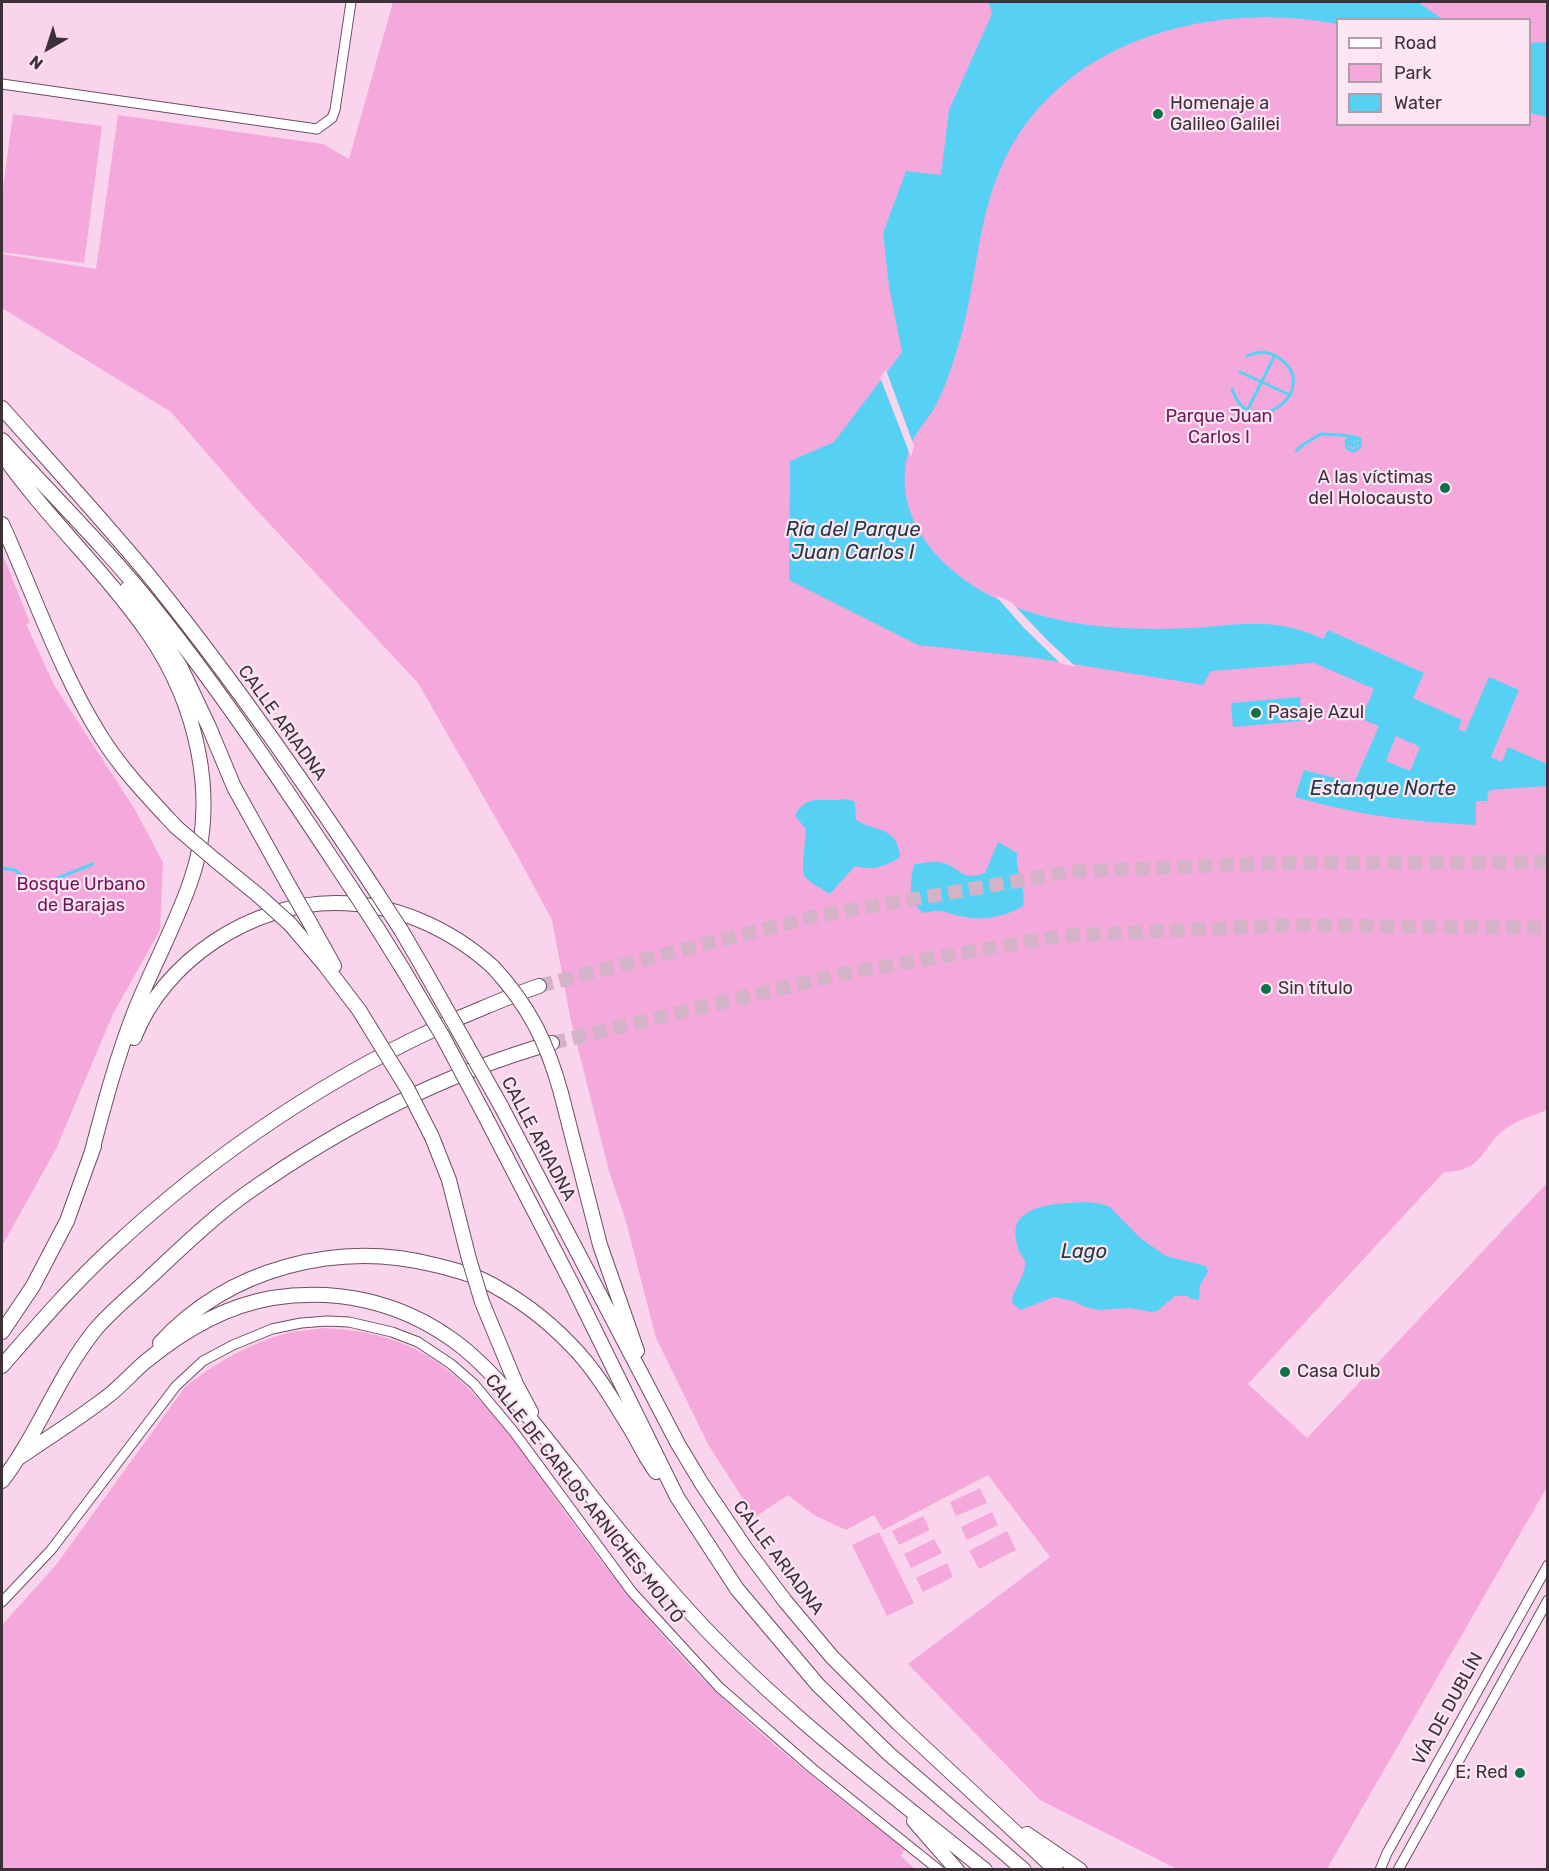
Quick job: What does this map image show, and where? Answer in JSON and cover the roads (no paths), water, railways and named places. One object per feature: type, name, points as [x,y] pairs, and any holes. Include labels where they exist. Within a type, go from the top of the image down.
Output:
[{"type":"highway","name":"CALLE ARIADNA","points":[[2,408],[138,563],[200,641],[317,802],[377,893],[422,966],[501,1106],[653,1399],[702,1485],[746,1550],[785,1601],[862,1689],[1056,1869]]},
{"type":"highway","name":"CALLE ARIADNA","points":[[2,440],[154,608],[266,758],[352,889],[443,1037],[573,1286],[677,1497],[737,1589],[818,1685],[897,1761],[1024,1869]]},
{"type":"highway","points":[[2,454],[20,480],[148,634],[166,662],[178,687],[195,735],[201,761],[203,791],[201,836],[191,881],[136,1007],[113,1072],[91,1155]]},
{"type":"highway","points":[[63,507],[152,622],[180,666],[234,787],[359,1010],[407,1088],[432,1137],[449,1180],[482,1302],[516,1384],[544,1436]]},
{"type":"highway","points":[[2,524],[65,672],[100,736],[136,783],[176,827],[290,924],[324,963],[359,1010]]},
{"type":"highway","points":[[2,1332],[33,1286],[67,1221],[138,1027],[162,990],[188,962],[214,941],[261,918],[291,909],[335,903],[412,916],[447,932],[475,951],[493,967],[519,998],[540,1033],[552,1062],[600,1245],[653,1399]]},
{"type":"highway","points":[[2,1366],[57,1303],[109,1251],[160,1205],[250,1134],[350,1072],[405,1042],[500,1000],[539,986]]},
{"type":"highway","points":[[2,1481],[20,1457],[76,1357],[96,1329],[171,1257],[246,1194],[359,1123],[505,1057],[552,1043]]},
{"type":"highway","points":[[20,1457],[108,1396],[195,1311],[219,1295],[258,1276],[309,1261],[334,1257],[395,1257],[423,1262],[482,1279],[545,1320],[594,1371],[654,1469],[677,1497]]},
{"type":"highway","points":[[145,1362],[194,1328],[236,1308],[268,1299],[330,1294],[353,1297],[386,1305],[420,1319],[451,1338],[473,1356],[544,1436],[616,1528],[715,1639],[779,1699],[985,1869]]},
{"type":"highway","points":[[882,1786],[957,1869]]},
{"type":"highway","points":[[986,1806],[1080,1869]]},
{"type":"street","points":[[2,84],[317,129],[327,124],[335,111],[351,2]]},
{"type":"street","name":"CALLE DE CARLOS ARNICHES MOLTÓ","points":[[2,1602],[51,1550],[176,1386],[203,1361],[233,1345],[272,1329],[301,1323],[349,1322],[392,1332],[418,1342],[443,1358],[474,1384],[514,1432],[632,1592],[719,1687],[813,1769],[939,1869]]},
{"type":"street","name":"VÍA DE DUBLÍN","points":[[1380,1869],[1548,1565]]},
{"type":"street","name":"VÍA DE DUBLÍN","points":[[1398,1869],[1548,1600]]},
{"type":"water","name":"Ría del Parque Juan Carlos I","points":[[989,2],[1418,2],[1441,18],[1336,18],[1336,24],[1289,18],[1240,18],[1192,25],[1145,38],[1102,58],[1063,85],[1030,119],[1004,161],[995,182],[983,224],[967,311],[954,360],[937,403],[914,437],[909,450],[905,467],[907,500],[919,531],[928,545],[952,570],[1005,603],[1035,614],[1096,626],[1128,628],[1273,625],[1289,627],[1323,639],[1328,630],[1424,673],[1413,698],[1462,720],[1458,729],[1465,732],[1489,677],[1519,690],[1491,757],[1502,762],[1508,747],[1547,764],[1547,786],[1489,790],[1487,801],[1476,801],[1476,825],[1385,817],[1340,809],[1295,797],[1304,770],[1354,783],[1379,726],[1361,719],[1374,689],[1314,663],[1211,671],[1203,685],[1035,658],[918,645],[789,580],[790,461],[834,442],[902,352],[889,287],[883,233],[906,171],[941,175],[949,110],[992,14]],"holes":[[[1396,736],[1420,747],[1410,771],[1386,761]]]},
{"type":"water","points":[[1548,42],[1547,117],[1531,113],[1531,43]]},
{"type":"water","points":[[1300,697],[1302,721],[1233,727],[1231,703]]},
{"type":"water","points":[[847,799],[855,802],[856,820],[884,831],[895,840],[900,857],[878,867],[855,866],[830,894],[805,877],[803,862],[806,829],[795,816],[805,804],[811,801]]},
{"type":"water","points":[[998,842],[1017,853],[1023,906],[1003,915],[979,918],[940,911],[923,913],[914,903],[911,878],[914,864],[940,862],[971,876],[985,873]]},
{"type":"water","name":"Lago","points":[[1088,1202],[1110,1207],[1140,1238],[1166,1256],[1206,1266],[1208,1272],[1200,1285],[1199,1300],[1187,1296],[1175,1296],[1157,1311],[1152,1312],[1129,1308],[1098,1310],[1054,1297],[1021,1310],[1013,1304],[1012,1298],[1025,1265],[1016,1239],[1016,1227],[1021,1218],[1040,1207]]},
{"type":"waterway","points":[[1232,389],[1241,405],[1254,412],[1267,412],[1280,406],[1289,396],[1293,384],[1291,370],[1279,358],[1263,352],[1247,356]]},
{"type":"waterway","points":[[1248,409],[1275,355]]},
{"type":"waterway","points":[[1240,372],[1290,395]]},
{"type":"waterway","points":[[1296,451],[1321,434],[1345,435],[1360,439],[1360,447],[1354,451],[1347,448],[1346,441],[1355,440],[1357,443],[1355,446],[1349,443],[1353,443]]},
{"type":"waterway","points":[[2,868],[15,870],[35,887],[93,864]]},
{"type":"tunnel","points":[[539,986],[817,916],[1069,872],[1272,863],[1548,862]]},
{"type":"tunnel","points":[[552,1043],[841,974],[1061,936],[1288,925],[1548,928]]},
{"type":"place","name":"Homenaje a Galileo Galilei","points":[[1158,114]]},
{"type":"place","name":"A las víctimas del Holocausto","points":[[1445,488]]},
{"type":"place","name":"Pasaje Azul","points":[[1256,713]]},
{"type":"place","name":"Sin título","points":[[1266,989]]},
{"type":"place","name":"Casa Club","points":[[1285,1372]]},
{"type":"place","name":"E; Red","points":[[1520,1773]]},
{"type":"park label","name":"Parque Juan Carlos I","points":[[1219,427]]},
{"type":"park label","name":"Bosque Urbano de Barajas","points":[[81,895]]},
{"type":"water label","name":"Estanque Norte","points":[[1383,789]]}]
